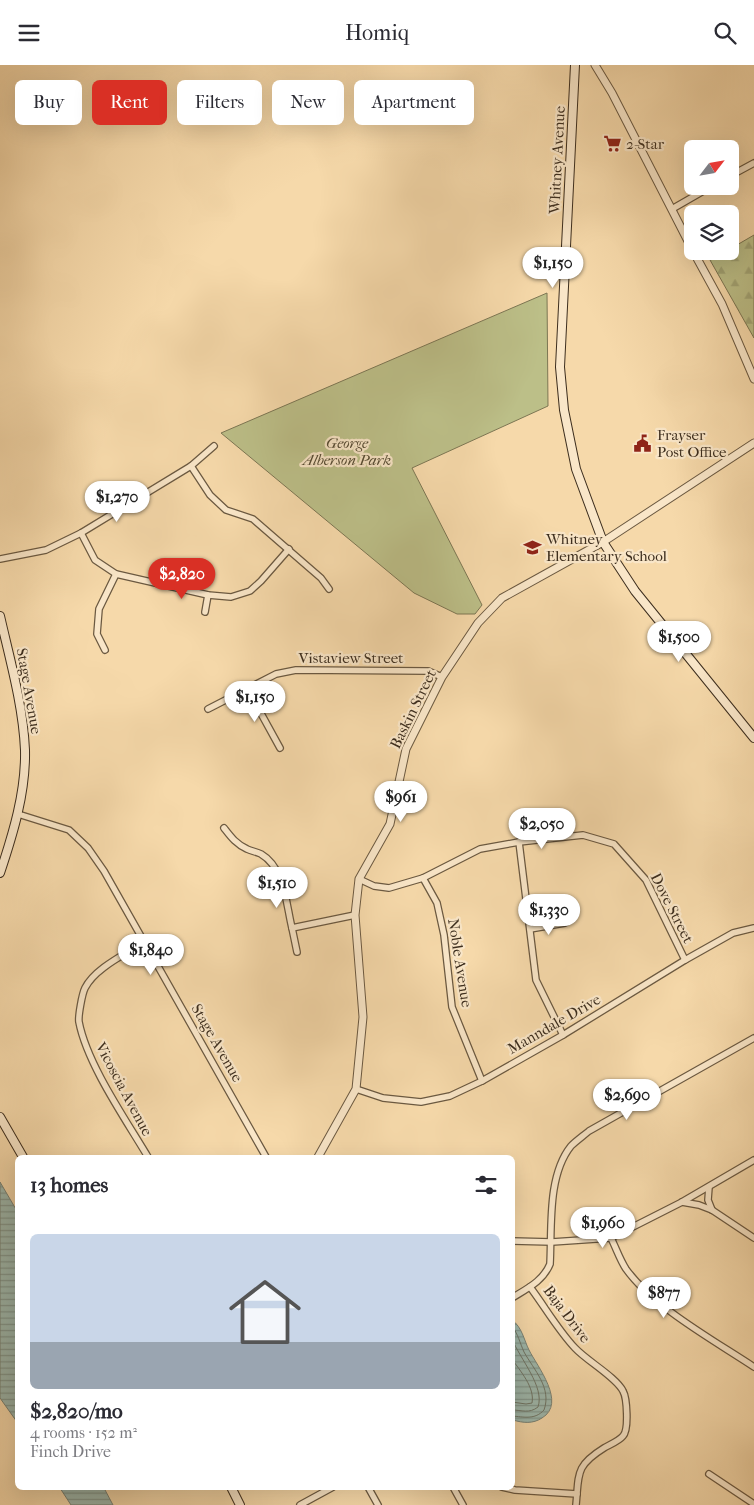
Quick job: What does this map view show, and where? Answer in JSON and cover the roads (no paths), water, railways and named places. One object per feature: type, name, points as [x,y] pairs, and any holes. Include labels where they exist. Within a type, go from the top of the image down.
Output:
[{"type":"main road","name":"Whitney Avenue","points":[[575,65],[560,367],[564,410],[576,469],[602,542],[635,591],[754,738]]},
{"type":"main road","name":"Stage Avenue","points":[[0,616],[20,712],[25,751],[18,813]]},
{"type":"main road","points":[[0,873],[18,813]]},
{"type":"main road","points":[[0,1117],[21,1155]]},
{"type":"main road","points":[[232,1490],[240,1505]]},
{"type":"street","points":[[595,65],[612,93],[684,232]]},
{"type":"street","points":[[739,171],[754,163]]},
{"type":"street","points":[[672,209],[696,195]]},
{"type":"street","points":[[698,260],[722,304],[754,379]]},
{"type":"street","name":"Baskin Street","points":[[319,1155],[356,1089],[363,1017],[355,915],[359,879],[390,824],[406,749],[442,677],[478,623],[502,598],[602,542],[754,443]]},
{"type":"street","points":[[0,559],[46,550],[81,533],[191,466],[214,446]]},
{"type":"street","points":[[191,466],[210,495],[226,510],[253,519],[322,578],[329,589]]},
{"type":"street","points":[[81,533],[95,560],[116,574],[208,595],[231,597],[250,591],[289,549]]},
{"type":"street","points":[[105,650],[97,634],[99,609],[116,574]]},
{"type":"street","points":[[205,612],[208,595]]},
{"type":"street","name":"Vistaview Street","points":[[208,709],[276,674],[296,670],[428,671],[442,677]]},
{"type":"street","points":[[246,688],[280,748]]},
{"type":"street","name":"Stage Avenue","points":[[18,813],[69,830],[88,848],[104,871],[265,1155]]},
{"type":"street","points":[[224,828],[234,842],[262,855],[273,865],[281,880],[297,952]]},
{"type":"street","name":"Dove Street","points":[[359,879],[374,886],[389,888],[422,878],[480,849],[518,842],[583,835],[614,844],[646,879],[685,960]]},
{"type":"street","points":[[518,842],[536,979],[563,1035]]},
{"type":"street","name":"Noble Avenue","points":[[422,878],[437,903],[444,935],[452,1007],[482,1081]]},
{"type":"street","points":[[292,928],[355,915]]},
{"type":"street","points":[[530,929],[565,923]]},
{"type":"street","name":"Manndale Drive","points":[[356,1089],[383,1098],[421,1102],[450,1096],[482,1081],[563,1035],[685,960],[733,933],[754,928]]},
{"type":"street","name":"Vicoscia Avenue","points":[[144,942],[100,970],[84,989],[78,1020],[86,1047],[147,1155]]},
{"type":"street","points":[[515,1296],[530,1287],[546,1273],[550,1264],[553,1195],[558,1171],[571,1147],[589,1131],[754,1038]]},
{"type":"street","points":[[515,1241],[552,1243],[611,1238],[682,1202],[754,1160]]},
{"type":"street","points":[[709,1187],[708,1200],[712,1210]]},
{"type":"street","points":[[682,1202],[712,1210],[754,1238]]},
{"type":"street","points":[[611,1238],[625,1268],[641,1287],[669,1310],[754,1367]]},
{"type":"street","name":"Baja Drive","points":[[530,1287],[571,1344],[618,1385],[623,1391],[625,1398],[626,1428],[623,1436],[596,1453],[581,1467],[578,1474],[577,1494]]},
{"type":"street","points":[[709,1474],[754,1504]]},
{"type":"street","points":[[300,1505],[328,1490]]},
{"type":"street","points":[[370,1490],[378,1505]]},
{"type":"street","points":[[455,1490],[463,1505]]},
{"type":"street","points":[[515,1490],[577,1494],[576,1505]]},
{"type":"water","points":[[0,1182],[15,1208],[15,1419],[0,1398]]},
{"type":"water","points":[[515,1323],[548,1384],[552,1403],[549,1411],[542,1418],[532,1422],[515,1420]]},
{"type":"water","points":[[61,1490],[105,1490],[113,1505],[71,1505]]},
{"type":"place","name":"2-Star","points":[[612,144]]},
{"type":"place","name":"Frayser Post Office","points":[[643,444]]},
{"type":"place","name":"Whitney Elementary School","points":[[532,548]]},
{"type":"park label","name":"George Alberson Park","points":[[347,452]]}]
